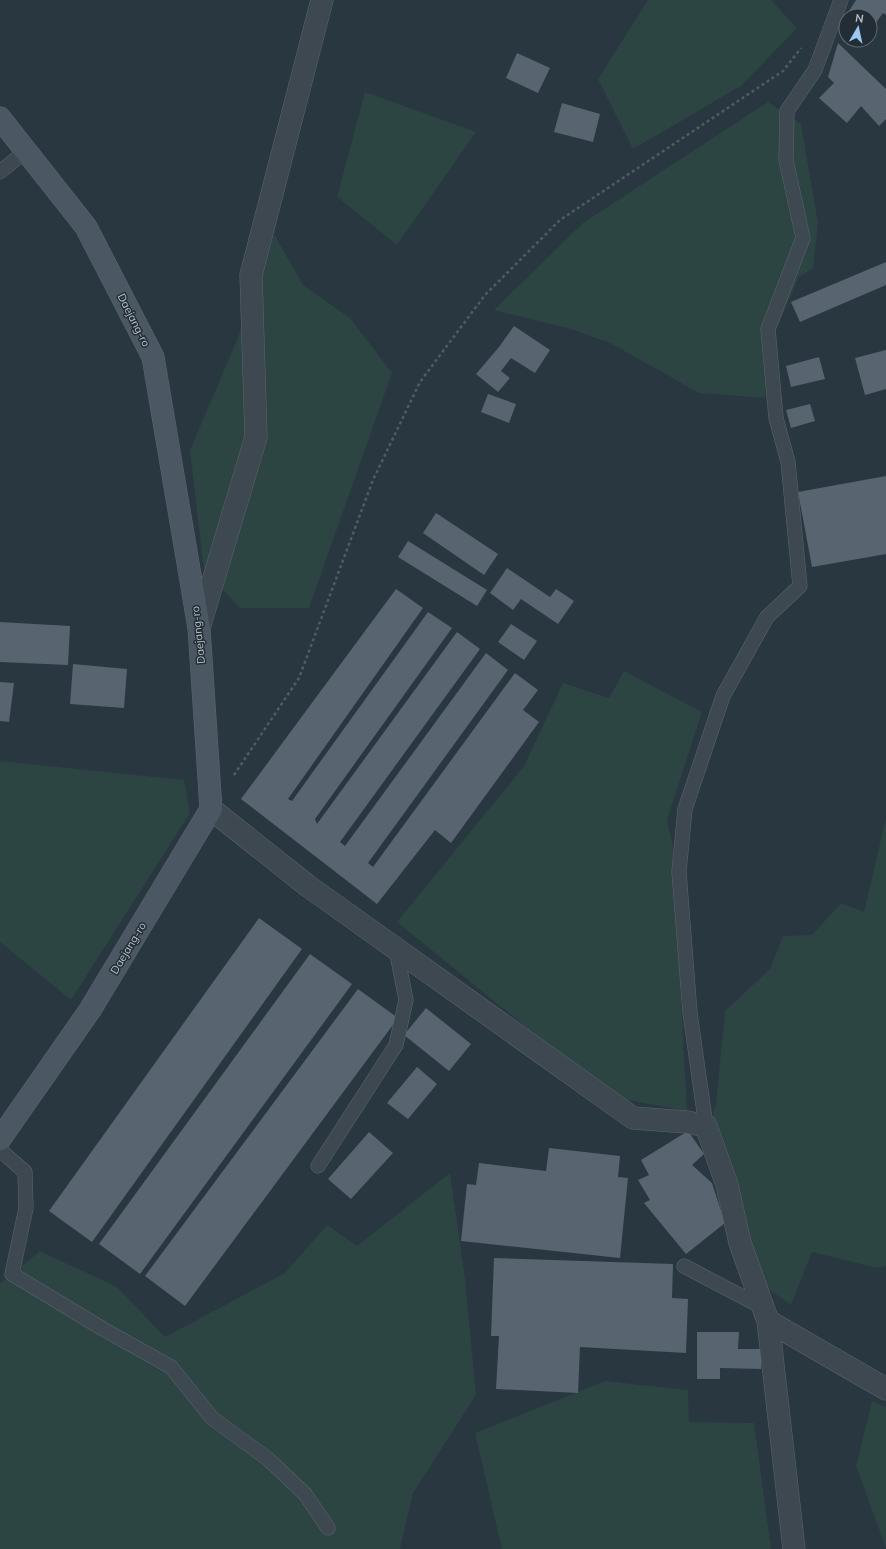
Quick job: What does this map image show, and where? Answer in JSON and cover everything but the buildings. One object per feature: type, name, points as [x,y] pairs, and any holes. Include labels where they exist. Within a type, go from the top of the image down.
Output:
[{"type":"street","points":[[199,628],[256,437],[251,275],[322,0]]},
{"type":"street","name":"Daejang-ro","points":[[0,118],[86,227],[153,357],[199,628],[211,809],[90,1010],[0,1139]]},
{"type":"street","points":[[211,809],[308,886],[634,1118],[687,1122],[706,1126],[727,1186],[740,1243],[766,1315],[794,1549]]},
{"type":"street","points":[[766,1315],[886,1389]]},
{"type":"lane","points":[[706,1126],[690,1013],[679,872],[685,809],[723,696],[767,617],[800,586],[788,462],[776,418],[768,330],[803,238],[786,160],[786,111],[815,70],[841,0]]},
{"type":"lane","points":[[0,172],[26,152]]},
{"type":"lane","points":[[318,1166],[396,1045],[406,1000],[396,949]]},
{"type":"lane","points":[[0,1150],[25,1172],[26,1208],[12,1274],[103,1329],[171,1367],[212,1418],[268,1459],[305,1494],[328,1528]]},
{"type":"lane","points":[[684,1266],[766,1315]]},
{"type":"path","points":[[233,776],[299,678],[373,480],[420,382],[485,295],[560,220],[783,71],[801,47]]},
{"type":"green space","points":[[648,0],[771,0],[797,28],[741,86],[633,149],[598,79]]},
{"type":"green space","points":[[365,92],[476,132],[397,245],[337,197]]},
{"type":"green space","points":[[768,102],[801,124],[818,223],[813,268],[799,277],[769,346],[765,398],[699,393],[610,343],[571,329],[494,310],[583,223]]},
{"type":"green space","points":[[274,234],[303,285],[350,318],[392,373],[309,608],[240,608],[204,571],[190,450],[237,340]]},
{"type":"green space","points":[[624,671],[702,712],[667,820],[673,846],[687,1111],[612,1097],[397,922],[524,766],[563,683],[609,698]]},
{"type":"green space","points":[[0,761],[184,780],[190,813],[71,1000],[0,942]]},
{"type":"green space","points":[[886,818],[886,1266],[877,1268],[812,1252],[791,1305],[764,1286],[712,1117],[716,1103],[725,1011],[770,969],[783,936],[812,935],[841,903],[864,912]]},
{"type":"green space","points":[[450,1173],[465,1278],[476,1395],[413,1493],[400,1549],[0,1549],[0,1284],[40,1251],[117,1287],[165,1337],[285,1273],[327,1225],[357,1246]]},
{"type":"green space","points":[[605,1381],[688,1390],[689,1422],[754,1423],[771,1549],[502,1549],[475,1433]]},
{"type":"green space","points":[[872,1401],[886,1407],[886,1548],[856,1466]]}]
